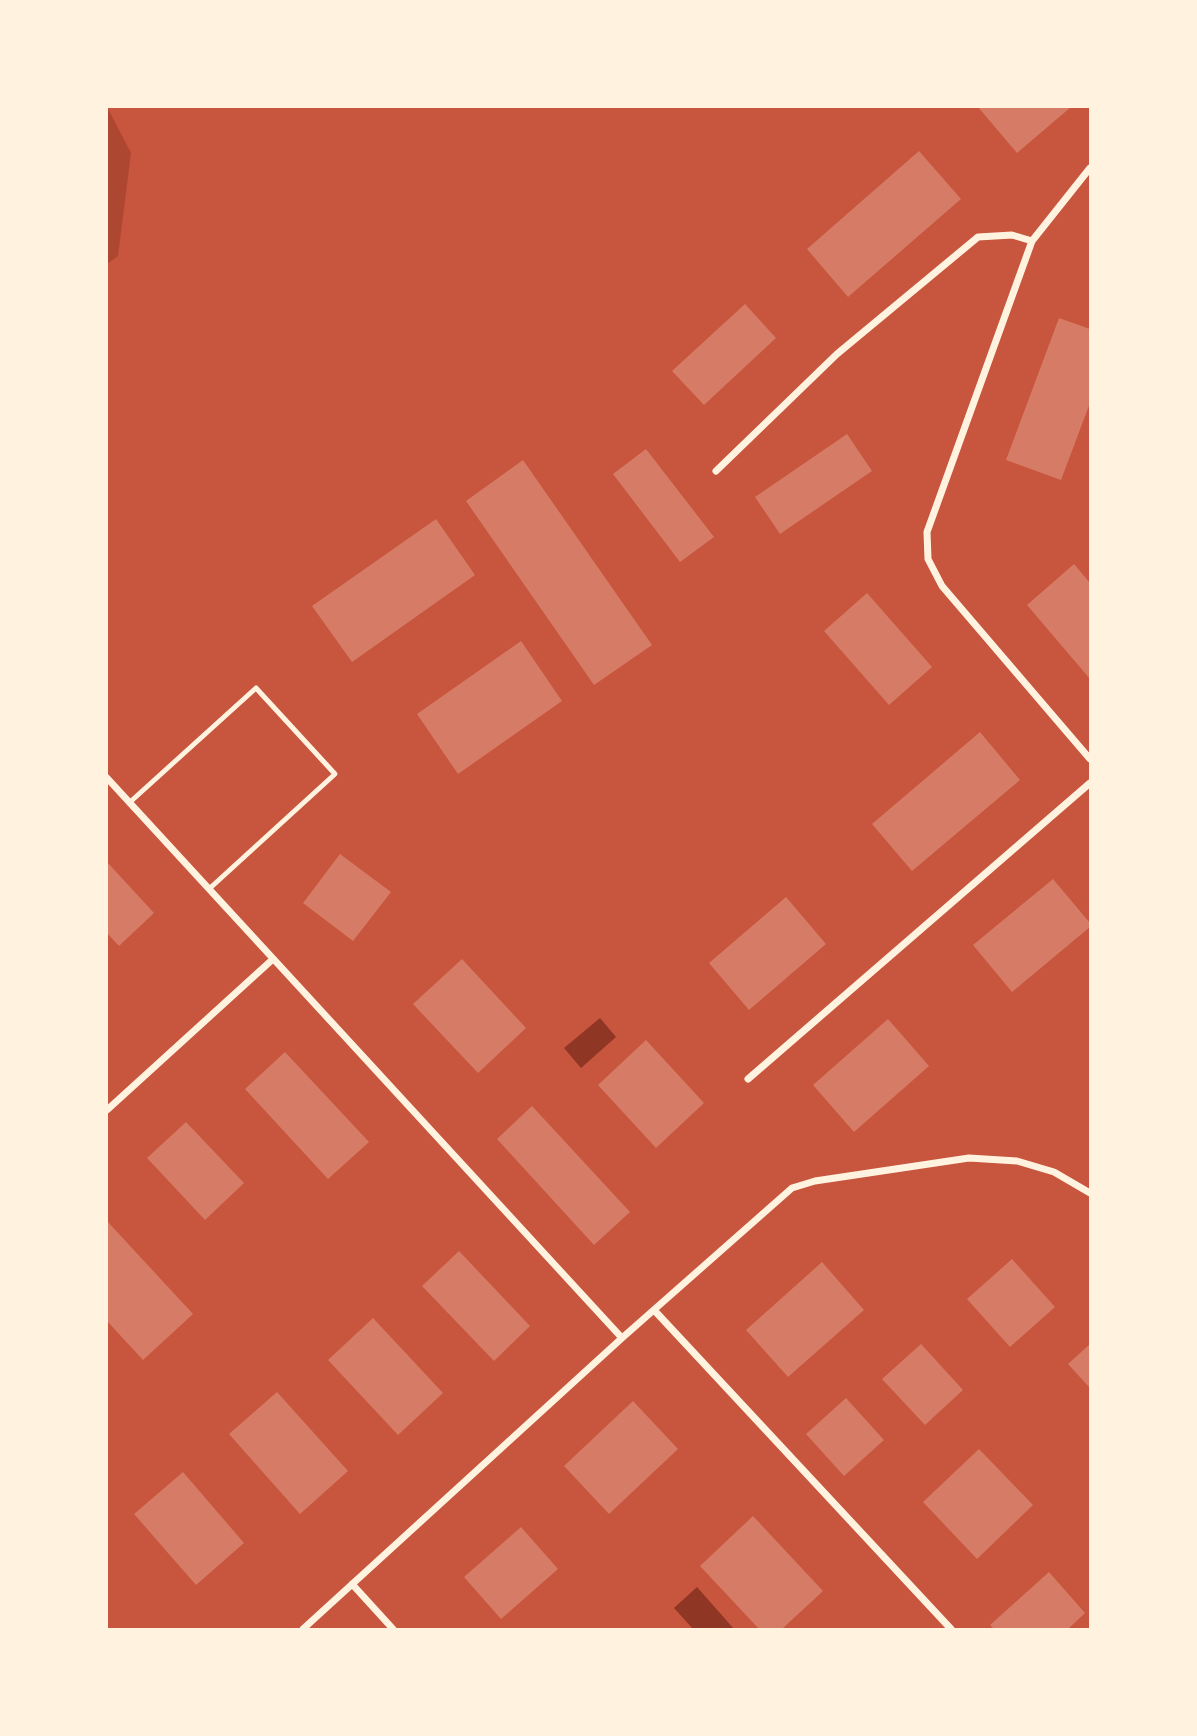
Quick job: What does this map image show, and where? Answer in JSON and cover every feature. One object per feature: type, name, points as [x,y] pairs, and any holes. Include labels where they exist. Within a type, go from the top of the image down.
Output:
[{"type":"street","points":[[1090,168],[1032,241],[927,532],[928,559],[942,586],[1090,759]]},
{"type":"street","points":[[716,471],[837,354],[978,237],[1012,235],[1032,241]]},
{"type":"street","points":[[107,778],[622,1338]]},
{"type":"street","points":[[748,1079],[1090,783]]},
{"type":"street","points":[[107,1110],[272,958]]},
{"type":"street","points":[[303,1629],[622,1338],[792,1188],[815,1181],[969,1158],[1017,1161],[1054,1172],[1090,1192]]},
{"type":"street","points":[[654,1310],[951,1629]]},
{"type":"street","points":[[352,1584],[393,1629]]},
{"type":"lane","points":[[129,803],[256,688],[335,774],[209,889]]},
{"type":"shaded area","points":[[107,107],[131,153],[118,256],[107,264]]},
{"type":"shaded area","points":[[600,1018],[616,1037],[581,1068],[564,1048]]},
{"type":"shaded area","points":[[697,1587],[734,1629],[693,1629],[674,1608]]},
{"type":"building","points":[[978,107],[1071,107],[1017,153]]},
{"type":"building","points":[[919,151],[961,199],[848,297],[807,249]]},
{"type":"building","points":[[745,304],[776,338],[704,405],[672,371]]},
{"type":"building","points":[[1059,318],[1090,329],[1090,403],[1061,480],[1006,460]]},
{"type":"building","points":[[847,434],[872,471],[780,534],[755,497]]},
{"type":"building","points":[[646,449],[714,537],[680,562],[613,474]]},
{"type":"building","points":[[523,460],[652,645],[594,685],[466,501]]},
{"type":"building","points":[[436,519],[475,575],[352,662],[312,606]]},
{"type":"building","points":[[1074,564],[1090,583],[1090,679],[1027,605]]},
{"type":"building","points":[[867,593],[932,667],[889,705],[824,631]]},
{"type":"building","points":[[521,641],[562,701],[458,774],[417,714]]},
{"type":"building","points":[[980,732],[1020,780],[912,871],[872,824]]},
{"type":"building","points":[[340,854],[391,892],[353,941],[303,903]]},
{"type":"building","points":[[107,862],[154,913],[119,946],[107,933]]},
{"type":"building","points":[[1053,879],[1090,923],[1090,927],[1012,992],[973,945]]},
{"type":"building","points":[[786,897],[826,944],[749,1010],[709,963]]},
{"type":"building","points":[[462,959],[526,1028],[478,1073],[413,1004]]},
{"type":"building","points":[[888,1019],[929,1066],[854,1132],[813,1085]]},
{"type":"building","points":[[646,1040],[704,1103],[656,1148],[598,1085]]},
{"type":"building","points":[[285,1052],[369,1142],[328,1179],[245,1089]]},
{"type":"building","points":[[532,1106],[630,1212],[594,1245],[497,1139]]},
{"type":"building","points":[[186,1122],[244,1183],[205,1220],[147,1158]]},
{"type":"building","points":[[107,1221],[193,1314],[143,1360],[107,1321]]},
{"type":"building","points":[[459,1251],[530,1326],[494,1361],[422,1286]]},
{"type":"building","points":[[1012,1259],[1055,1307],[1010,1347],[967,1299]]},
{"type":"building","points":[[822,1262],[864,1310],[788,1377],[746,1330]]},
{"type":"building","points":[[373,1318],[443,1393],[398,1435],[328,1360]]},
{"type":"building","points":[[921,1344],[963,1390],[925,1425],[882,1379]]},
{"type":"building","points":[[1090,1344],[1090,1388],[1068,1364]]},
{"type":"building","points":[[277,1392],[348,1471],[300,1514],[229,1434]]},
{"type":"building","points":[[846,1398],[884,1440],[844,1476],[806,1434]]},
{"type":"building","points":[[633,1401],[678,1449],[609,1514],[564,1466]]},
{"type":"building","points":[[979,1449],[1033,1505],[977,1559],[923,1502]]},
{"type":"building","points":[[183,1472],[244,1543],[196,1585],[134,1514]]},
{"type":"building","points":[[753,1516],[823,1591],[782,1629],[759,1629],[700,1566]]},
{"type":"building","points":[[521,1527],[558,1569],[501,1619],[464,1577]]},
{"type":"building","points":[[1049,1572],[1085,1613],[1068,1629],[994,1629],[990,1625]]}]
